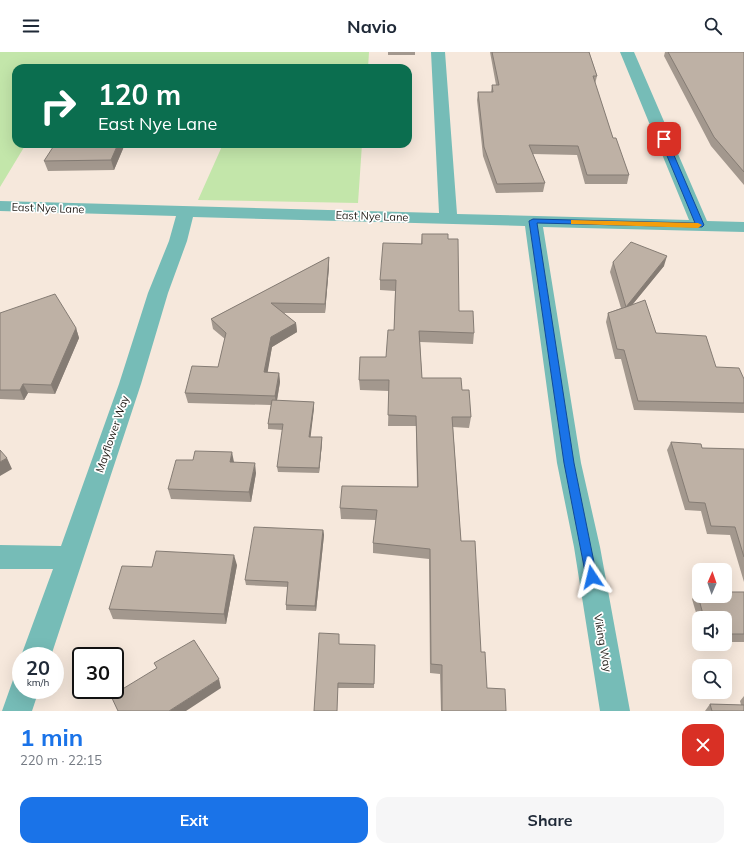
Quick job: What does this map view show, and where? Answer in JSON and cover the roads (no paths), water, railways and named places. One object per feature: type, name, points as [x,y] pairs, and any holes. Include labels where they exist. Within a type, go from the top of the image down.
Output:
[{"type":"street","points":[[438,52],[448,218]]},
{"type":"street","points":[[628,52],[700,225]]},
{"type":"street","name":"East Nye Lane","points":[[0,206],[744,227]]},
{"type":"street","name":"Mayflower Way","points":[[39,647],[130,384],[158,294],[178,241],[186,211]]},
{"type":"street","name":"Viking Way","points":[[533,221],[569,463],[587,547],[615,711]]},
{"type":"street","points":[[0,557],[69,558]]},
{"type":"street","points":[[17,711],[21,699]]}]
